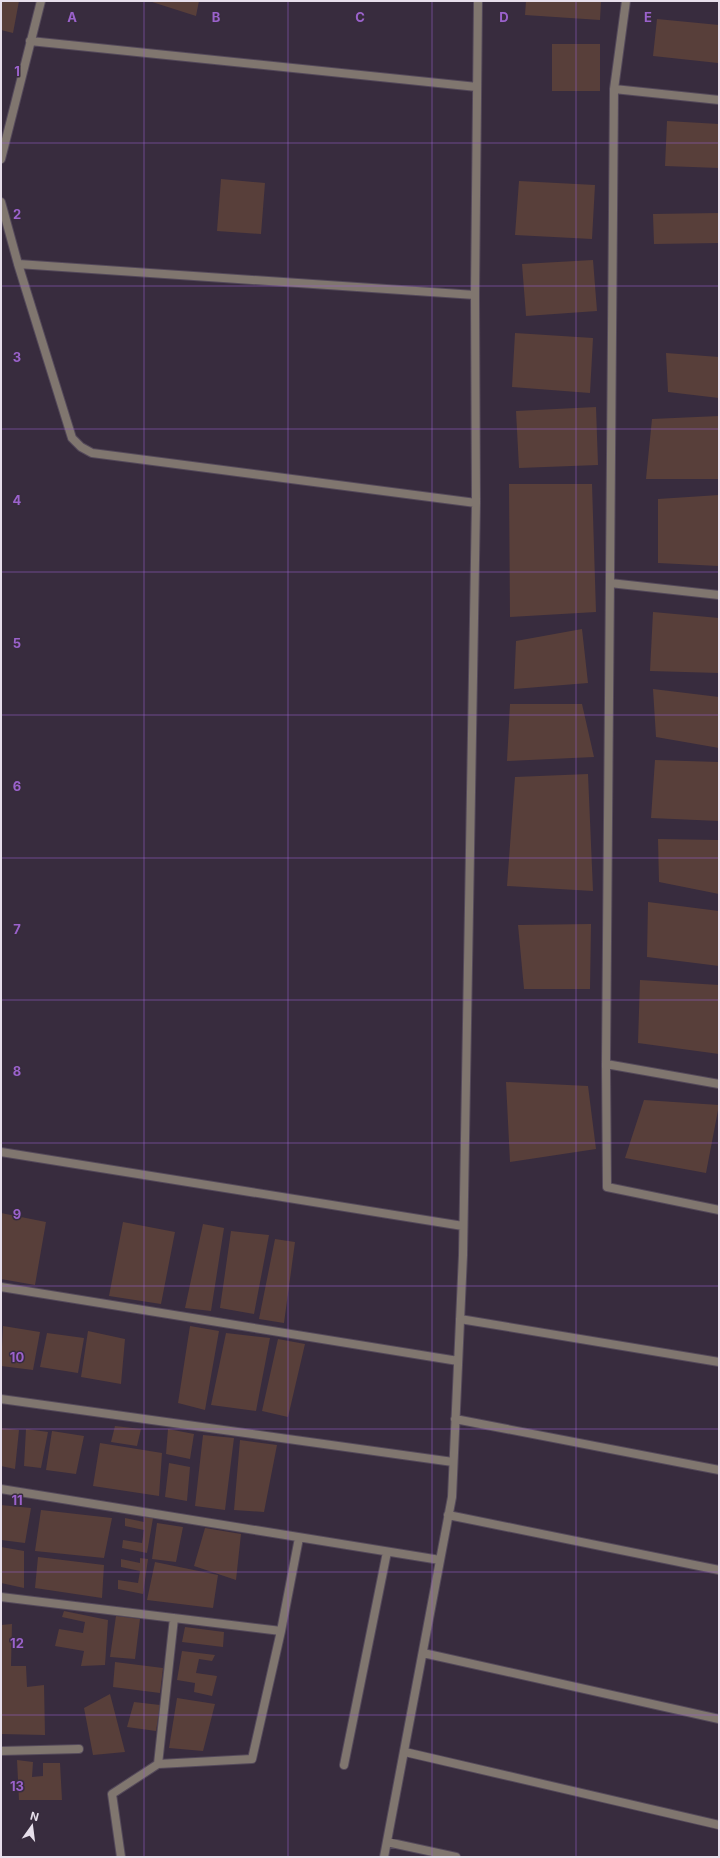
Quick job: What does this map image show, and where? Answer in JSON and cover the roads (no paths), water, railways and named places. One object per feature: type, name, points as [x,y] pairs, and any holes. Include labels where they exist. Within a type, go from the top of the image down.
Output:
[{"type":"street","points":[[1,159],[41,1]]},
{"type":"street","points":[[384,1857],[452,1498],[463,1226],[476,503],[475,295],[478,1]]},
{"type":"street","points":[[626,1],[614,89],[606,1064],[607,1187],[719,1210]]},
{"type":"street","points":[[30,41],[477,87]]},
{"type":"street","points":[[614,89],[719,100]]},
{"type":"street","points":[[1,202],[18,264],[72,438],[81,447],[92,453],[476,503]]},
{"type":"street","points":[[18,264],[475,295]]},
{"type":"street","points":[[610,583],[719,595]]},
{"type":"street","points":[[606,1064],[719,1084]]},
{"type":"street","points":[[1,1152],[463,1226]]},
{"type":"street","points":[[1,1287],[458,1361]]},
{"type":"street","points":[[460,1319],[719,1362]]},
{"type":"street","points":[[1,1399],[453,1462]]},
{"type":"street","points":[[455,1419],[719,1470]]},
{"type":"street","points":[[1,1489],[440,1560]]},
{"type":"street","points":[[448,1515],[719,1570]]},
{"type":"street","points":[[121,1857],[112,1794],[158,1764],[252,1759],[281,1631],[299,1538]]},
{"type":"street","points":[[344,1765],[387,1552]]},
{"type":"street","points":[[1,1597],[281,1631]]},
{"type":"street","points":[[158,1764],[174,1618]]},
{"type":"street","points":[[423,1653],[719,1719]]},
{"type":"street","points":[[1,1751],[79,1749]]},
{"type":"street","points":[[405,1752],[719,1825]]},
{"type":"street","points":[[387,1842],[456,1857]]}]
